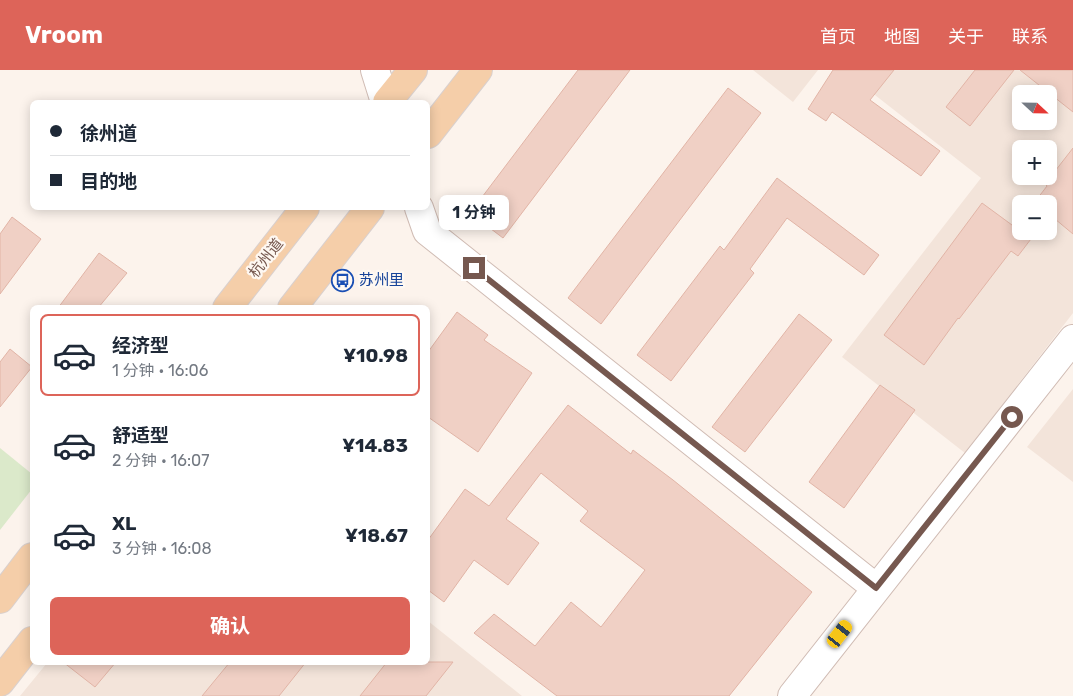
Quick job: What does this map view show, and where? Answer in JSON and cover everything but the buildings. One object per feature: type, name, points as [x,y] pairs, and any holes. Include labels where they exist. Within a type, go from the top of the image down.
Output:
[{"type":"main road","points":[[388,100],[413,70]]},
{"type":"main road","points":[[430,131],[478,70]]},
{"type":"main road","name":"杭州道","points":[[229,305],[303,210]]},
{"type":"main road","points":[[294,305],[368,210]]},
{"type":"main road","points":[[0,598],[30,560]]},
{"type":"main road","points":[[0,682],[30,644]]},
{"type":"street","points":[[376,70],[385,100]]},
{"type":"street","points":[[420,210],[427,230],[876,588]]},
{"type":"street","points":[[792,696],[1073,339]]},
{"type":"shaded area","points":[[753,70],[818,70],[793,102]]},
{"type":"shaded area","points":[[843,70],[1073,70],[1073,313],[965,453],[842,357],[981,178]]},
{"type":"shaded area","points":[[1073,389],[1073,482],[1027,447]]},
{"type":"shaded area","points":[[430,623],[522,696],[20,696],[45,665],[430,665]]},
{"type":"green space","points":[[0,448],[30,472],[30,492],[0,530]]},
{"type":"place","name":"苏州里","points":[[343,280]]},
{"type":"route","points":[[474,268],[876,588],[1012,417]]}]
